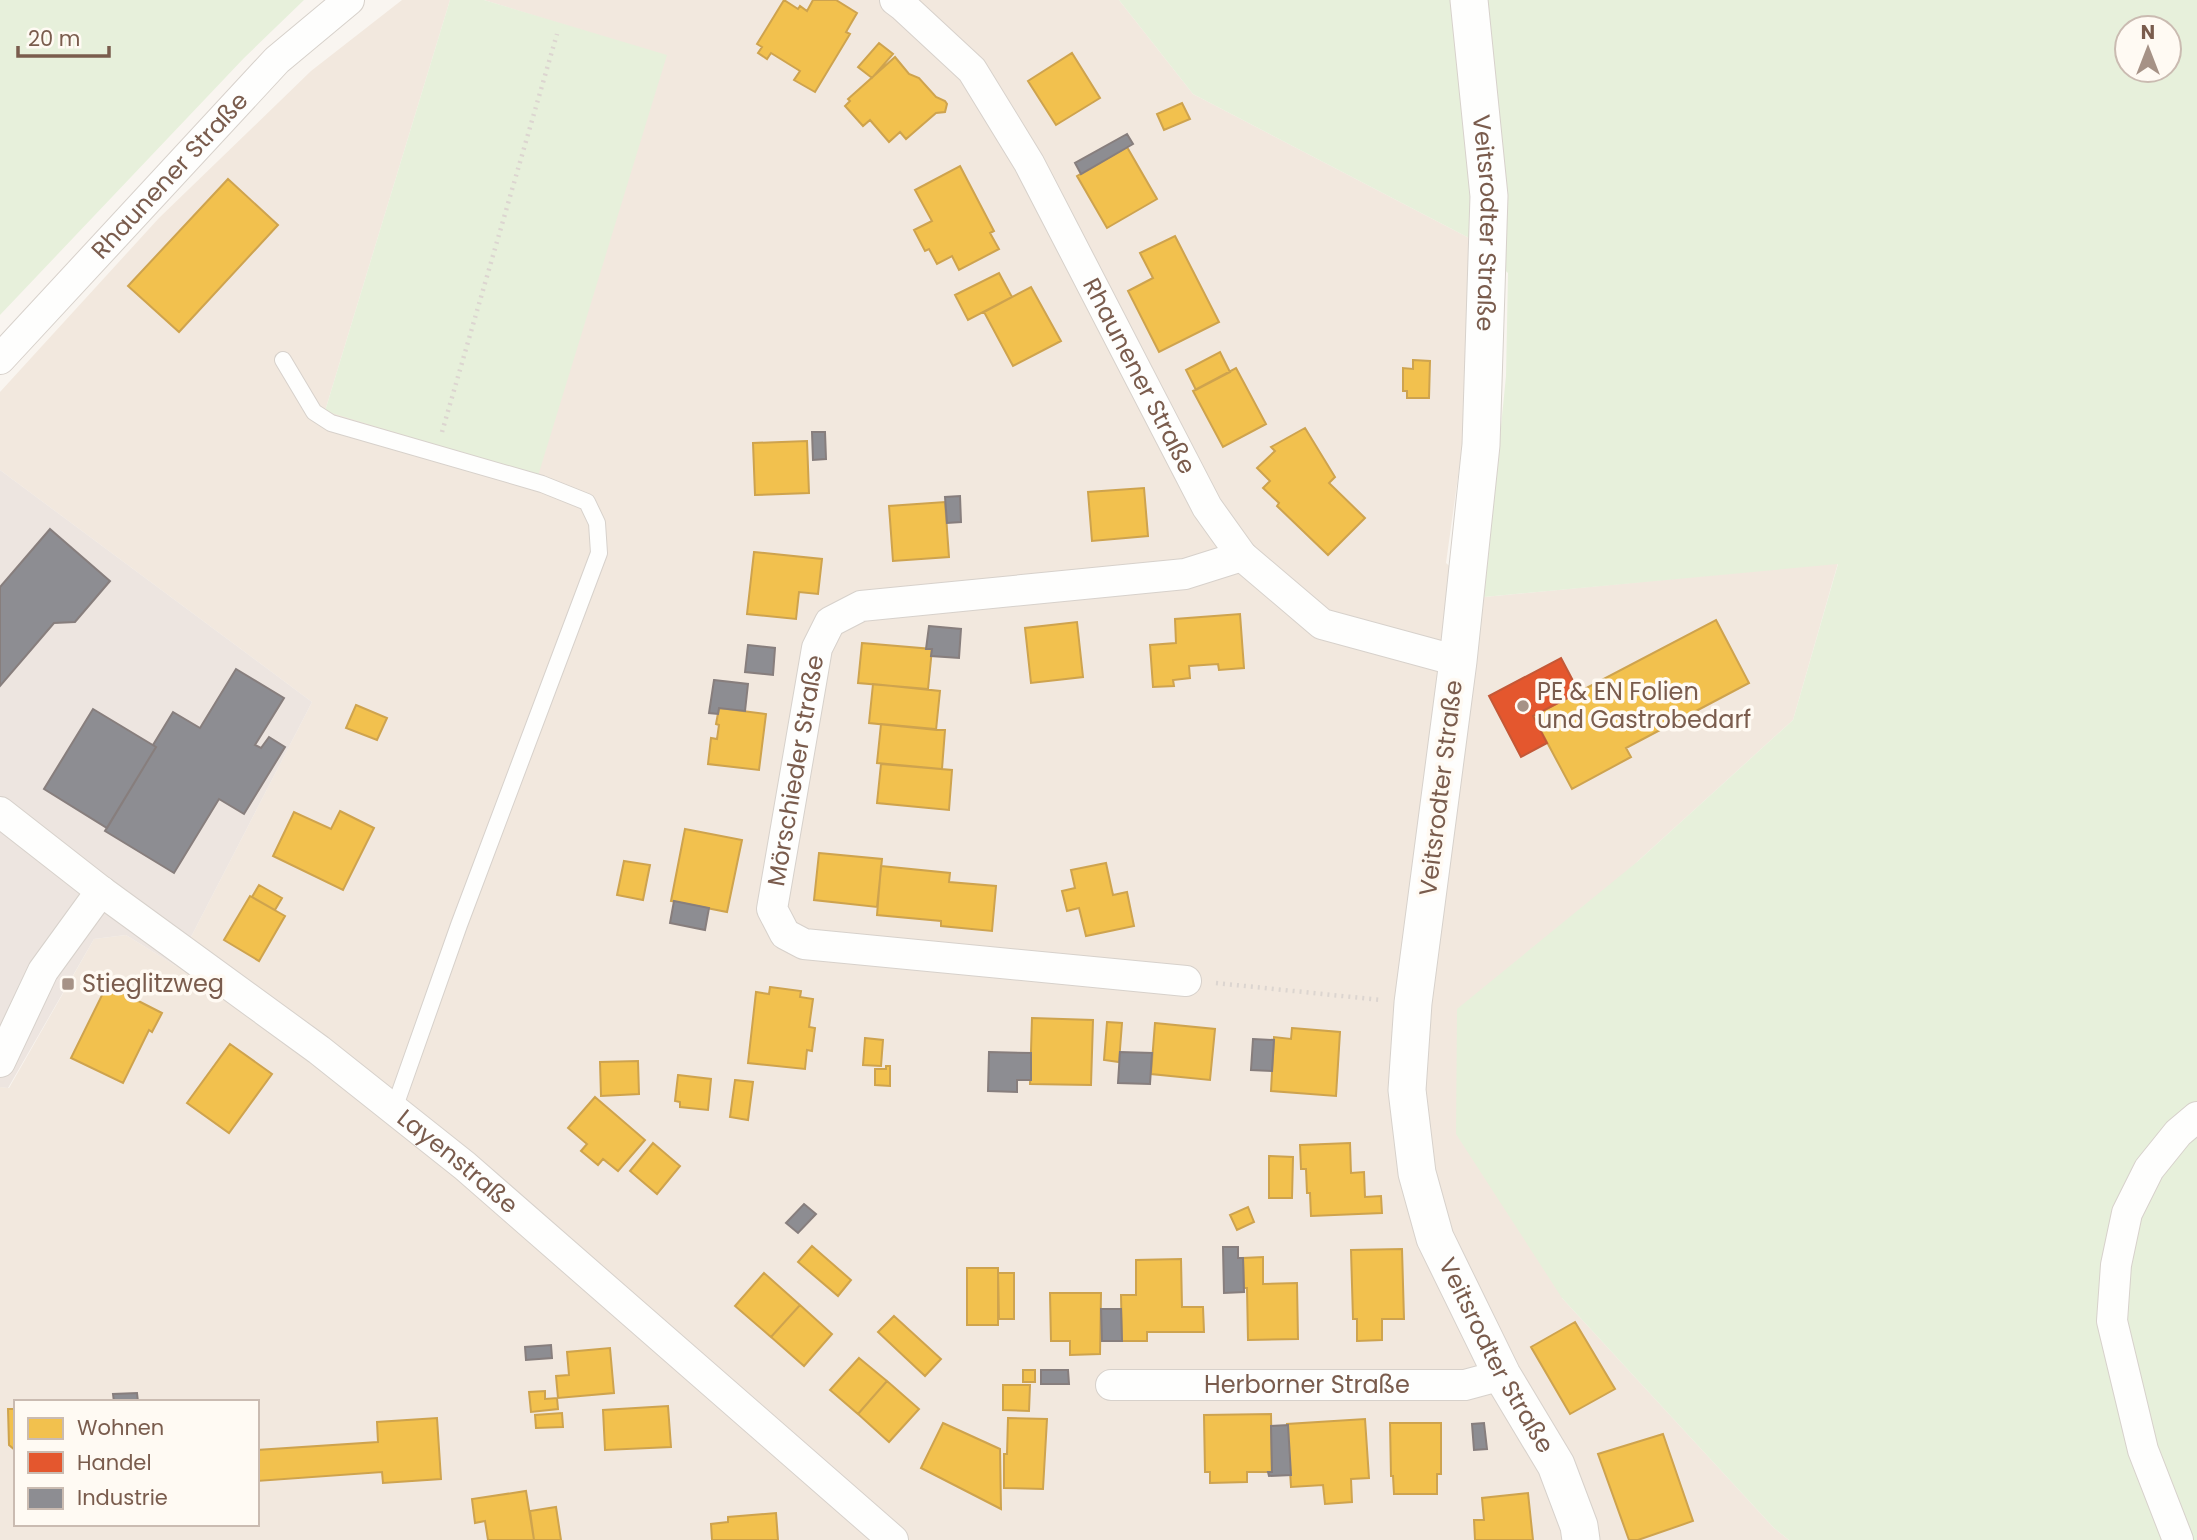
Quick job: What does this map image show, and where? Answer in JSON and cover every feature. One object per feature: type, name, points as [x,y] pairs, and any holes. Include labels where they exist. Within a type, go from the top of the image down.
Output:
[{"type":"street","name":"Rhaunener Straße","points":[[0,359],[278,60],[349,0]]},
{"type":"street","name":"Rhaunener Straße","points":[[895,0],[972,70],[1029,163],[1207,507],[1242,556],[1322,624],[1458,661]]},
{"type":"street","name":"Veitsrodter Straße","points":[[1469,0],[1489,196],[1481,445],[1458,661],[1413,1003],[1407,1090],[1417,1173],[1435,1238],[1502,1375],[1556,1465],[1579,1526],[1581,1540]]},
{"type":"street","name":"Mörschieder Straße","points":[[1186,981],[804,944],[785,934],[772,909],[817,648],[830,622],[861,606],[1185,573],[1242,556]]},
{"type":"street","name":"Layenstraße","points":[[0,813],[100,891],[319,1050],[465,1166],[893,1540]]},
{"type":"street","points":[[0,1062],[43,971],[100,891]]},
{"type":"street","points":[[2178,1540],[2143,1451],[2112,1321],[2116,1265],[2127,1213],[2149,1169],[2178,1133],[2197,1117]]},
{"type":"street","name":"Herborner Straße","points":[[1111,1385],[1465,1385],[1502,1375]]},
{"type":"lane","points":[[283,360],[314,412],[331,423],[542,484],[587,502],[597,523],[599,553],[459,925],[394,1110]]},
{"type":"path","points":[[436,453],[557,34]]},
{"type":"path","points":[[1186,981],[1413,1003]]},
{"type":"shaded area","points":[[402,0],[450,0],[325,411],[666,56],[484,0],[1119,0],[1193,94],[1473,240],[1465,426],[1446,563],[1484,597],[1838,563],[1793,720],[1637,862],[1562,1298],[1774,1528],[1789,1540],[0,1540],[0,1087],[9,1088],[94,939],[126,935],[176,966],[312,702],[0,470],[0,392],[159,218],[311,71]]},
{"type":"shaded area","points":[[0,470],[312,702],[176,966],[126,935],[94,939],[8,1088],[0,1087]]},
{"type":"green space","points":[[0,0],[304,0],[244,58],[0,315]]},
{"type":"green space","points":[[450,0],[484,0],[667,55],[538,476],[325,411]]},
{"type":"green space","points":[[1119,0],[2197,0],[2197,1540],[1789,1540],[1774,1528],[1562,1298],[1456,1134],[1457,1009],[1637,862],[1793,720],[1838,564],[1484,597],[1506,376],[1508,273],[1473,240],[1193,94]]},
{"type":"building: Wohnen","points":[[784,0],[807,11],[813,0],[836,0],[857,13],[846,32],[850,34],[815,92],[794,80],[800,71],[771,53],[767,59],[758,53],[762,47],[757,44]]},
{"type":"building: Wohnen","points":[[879,43],[893,54],[872,78],[858,67]]},
{"type":"building: Wohnen","points":[[1072,53],[1100,98],[1056,125],[1028,81]]},
{"type":"building: Wohnen","points":[[895,57],[909,74],[919,78],[936,97],[947,104],[945,112],[936,113],[906,139],[900,132],[889,142],[870,120],[863,126],[845,106],[850,101],[848,99]]},
{"type":"building: Wohnen","points":[[1182,103],[1190,119],[1164,130],[1157,114]]},
{"type":"building: Wohnen","points":[[1127,147],[1157,199],[1107,228],[1077,176]]},
{"type":"building: Wohnen","points":[[960,166],[994,231],[990,233],[999,249],[959,270],[952,256],[937,264],[929,249],[925,251],[914,230],[932,221],[915,190]]},
{"type":"building: Wohnen","points":[[228,179],[278,225],[179,332],[128,286]]},
{"type":"building: Wohnen","points":[[1175,236],[1219,322],[1159,352],[1128,291],[1153,278],[1140,253]]},
{"type":"building: Wohnen","points":[[999,273],[1012,297],[968,320],[955,295]]},
{"type":"building: Wohnen","points":[[1031,287],[1061,341],[1013,366],[984,312]]},
{"type":"building: Wohnen","points":[[1220,352],[1230,372],[1196,390],[1186,370]]},
{"type":"building: Wohnen","points":[[1413,360],[1430,361],[1429,398],[1407,398],[1407,391],[1403,391],[1403,368],[1413,369]]},
{"type":"building: Wohnen","points":[[1236,368],[1266,424],[1223,447],[1193,391]]},
{"type":"building: Wohnen","points":[[1305,428],[1335,477],[1329,483],[1365,518],[1328,555],[1277,506],[1279,503],[1263,488],[1270,481],[1257,468],[1275,451],[1271,447]]},
{"type":"building: Wohnen","points":[[807,441],[809,493],[755,495],[753,443]]},
{"type":"building: Wohnen","points":[[1144,488],[1148,536],[1092,541],[1088,492]]},
{"type":"building: Wohnen","points":[[945,502],[949,557],[893,561],[889,506]]},
{"type":"building: Wohnen","points":[[754,552],[822,559],[818,594],[799,592],[796,619],[747,614]]},
{"type":"building: Wohnen","points":[[1240,614],[1244,668],[1219,670],[1218,664],[1189,666],[1190,678],[1173,680],[1174,686],[1153,687],[1150,645],[1176,643],[1175,619]]},
{"type":"building: Wohnen","points":[[1716,620],[1749,683],[1626,748],[1631,757],[1572,789],[1533,716]]},
{"type":"building: Wohnen","points":[[1077,622],[1083,677],[1031,683],[1025,628]]},
{"type":"building: Wohnen","points":[[862,643],[932,649],[928,689],[858,683]]},
{"type":"building: Wohnen","points":[[873,684],[940,691],[936,730],[869,723]]},
{"type":"building: Wohnen","points":[[356,705],[387,718],[377,740],[346,728]]},
{"type":"building: Wohnen","points":[[719,708],[766,714],[759,770],[708,764],[711,738],[717,739]]},
{"type":"building: Wohnen","points":[[881,724],[945,730],[942,769],[877,763]]},
{"type":"building: Wohnen","points":[[881,764],[952,770],[949,810],[877,803]]},
{"type":"building: Wohnen","points":[[340,811],[374,828],[343,890],[273,856],[294,812],[331,829]]},
{"type":"building: Wohnen","points":[[685,829],[742,840],[727,912],[671,901]]},
{"type":"building: Wohnen","points":[[819,853],[882,859],[877,907],[814,900]]},
{"type":"building: Wohnen","points":[[624,861],[650,865],[643,900],[617,895]]},
{"type":"building: Wohnen","points":[[1106,863],[1113,895],[1127,892],[1134,926],[1086,936],[1079,908],[1067,911],[1062,891],[1075,888],[1071,870]]},
{"type":"building: Wohnen","points":[[881,866],[950,873],[949,882],[996,886],[992,931],[941,926],[941,921],[877,915]]},
{"type":"building: Wohnen","points":[[259,885],[282,898],[275,910],[252,897]]},
{"type":"building: Wohnen","points":[[250,896],[285,916],[259,961],[224,940]]},
{"type":"building: Wohnen","points":[[107,985],[162,1013],[152,1032],[149,1030],[123,1083],[71,1058]]},
{"type":"building: Wohnen","points":[[770,987],[801,991],[800,997],[813,999],[809,1027],[815,1028],[812,1051],[807,1050],[805,1069],[748,1063],[756,992],[769,994]]},
{"type":"building: Wohnen","points":[[1032,1018],[1093,1020],[1091,1085],[1030,1084]]},
{"type":"building: Wohnen","points":[[1107,1022],[1122,1023],[1119,1062],[1104,1060]]},
{"type":"building: Wohnen","points":[[1155,1023],[1215,1029],[1210,1080],[1151,1074]]},
{"type":"building: Wohnen","points":[[1292,1028],[1340,1032],[1336,1096],[1271,1091],[1274,1037],[1291,1039]]},
{"type":"building: Wohnen","points":[[865,1038],[883,1040],[881,1066],[863,1065]]},
{"type":"building: Wohnen","points":[[230,1044],[272,1074],[229,1133],[187,1103]]},
{"type":"building: Wohnen","points":[[638,1061],[639,1094],[601,1096],[600,1062]]},
{"type":"building: Wohnen","points":[[886,1066],[890,1066],[890,1086],[875,1085],[875,1069],[886,1069]]},
{"type":"building: Wohnen","points":[[678,1075],[711,1079],[708,1110],[680,1107],[680,1102],[675,1101]]},
{"type":"building: Wohnen","points":[[735,1080],[753,1082],[748,1120],[730,1117]]},
{"type":"building: Wohnen","points":[[595,1097],[645,1140],[618,1171],[603,1159],[598,1165],[581,1151],[587,1144],[568,1128]]},
{"type":"building: Wohnen","points":[[653,1143],[680,1166],[657,1194],[630,1171]]},
{"type":"building: Wohnen","points":[[1350,1143],[1351,1173],[1364,1172],[1365,1197],[1381,1196],[1382,1213],[1311,1216],[1306,1169],[1301,1169],[1300,1145]]},
{"type":"building: Wohnen","points":[[1269,1156],[1293,1157],[1292,1198],[1269,1198]]},
{"type":"building: Wohnen","points":[[1248,1207],[1254,1222],[1237,1230],[1230,1215]]},
{"type":"building: Wohnen","points":[[812,1246],[851,1280],[838,1296],[798,1262]]},
{"type":"building: Wohnen","points":[[1402,1249],[1404,1319],[1382,1319],[1382,1340],[1357,1341],[1357,1319],[1353,1319],[1351,1250]]},
{"type":"building: Wohnen","points":[[1263,1257],[1263,1284],[1297,1283],[1298,1339],[1248,1340],[1247,1288],[1244,1288],[1243,1258]]},
{"type":"building: Wohnen","points":[[1181,1259],[1182,1307],[1203,1307],[1204,1332],[1147,1332],[1147,1341],[1122,1341],[1121,1295],[1136,1295],[1136,1260]]},
{"type":"building: Wohnen","points":[[967,1268],[998,1268],[998,1325],[967,1325]]},
{"type":"building: Wohnen","points":[[764,1273],[800,1305],[771,1337],[735,1306]]},
{"type":"building: Wohnen","points":[[998,1273],[1014,1273],[1014,1319],[999,1319]]},
{"type":"building: Wohnen","points":[[1050,1293],[1101,1293],[1100,1354],[1070,1355],[1070,1341],[1051,1341]]},
{"type":"building: Wohnen","points":[[800,1305],[832,1334],[804,1366],[771,1337]]},
{"type":"building: Wohnen","points":[[894,1316],[941,1359],[925,1376],[878,1332]]},
{"type":"building: Wohnen","points":[[1575,1322],[1615,1389],[1570,1414],[1531,1347]]},
{"type":"building: Wohnen","points":[[610,1348],[614,1393],[558,1398],[556,1376],[569,1375],[567,1352]]},
{"type":"building: Wohnen","points":[[859,1358],[887,1381],[858,1414],[830,1390]]},
{"type":"building: Wohnen","points":[[1023,1370],[1035,1370],[1035,1382],[1023,1382]]},
{"type":"building: Wohnen","points":[[887,1381],[919,1409],[889,1442],[858,1414]]},
{"type":"building: Wohnen","points":[[1003,1385],[1030,1385],[1029,1411],[1003,1410]]},
{"type":"building: Wohnen","points":[[545,1391],[545,1399],[557,1398],[558,1409],[531,1412],[529,1392]]},
{"type":"building: Wohnen","points":[[668,1406],[671,1447],[605,1450],[603,1410]]},
{"type":"building: Wohnen","points":[[8,1409],[14,1409],[14,1449],[9,1445]]},
{"type":"building: Wohnen","points":[[562,1413],[563,1427],[536,1428],[535,1415]]},
{"type":"building: Wohnen","points":[[1271,1414],[1272,1472],[1247,1472],[1247,1482],[1210,1483],[1210,1472],[1205,1472],[1204,1415]]},
{"type":"building: Wohnen","points":[[437,1418],[441,1479],[383,1483],[382,1472],[259,1481],[259,1450],[378,1442],[377,1422]]},
{"type":"building: Wohnen","points":[[1008,1418],[1047,1419],[1043,1489],[1004,1488]]},
{"type":"building: Wohnen","points":[[1365,1419],[1369,1478],[1351,1479],[1352,1502],[1325,1504],[1323,1485],[1291,1487],[1287,1424]]},
{"type":"building: Wohnen","points":[[943,1423],[1000,1449],[1001,1509],[921,1468]]},
{"type":"building: Wohnen","points":[[1390,1423],[1441,1423],[1441,1474],[1437,1474],[1437,1494],[1394,1494]]},
{"type":"building: Wohnen","points":[[1663,1434],[1693,1521],[1638,1540],[1629,1540],[1598,1454]]},
{"type":"building: Wohnen","points":[[526,1491],[534,1540],[488,1540],[485,1521],[475,1523],[472,1499]]},
{"type":"building: Wohnen","points":[[1528,1493],[1533,1540],[1475,1540],[1474,1520],[1484,1520],[1482,1498]]},
{"type":"building: Wohnen","points":[[556,1507],[561,1540],[534,1540],[530,1511]]},
{"type":"building: Wohnen","points":[[776,1513],[778,1540],[712,1540],[711,1524],[728,1522],[728,1517]]},
{"type":"building: Handel","name":"PE & EN Folien und Gastrobedarf","points":[[1561,658],[1579,692],[1533,716],[1547,743],[1521,757],[1489,696]]},
{"type":"building: Industrie","points":[[1127,134],[1133,144],[1081,174],[1075,163]]},
{"type":"building: Industrie","points":[[812,432],[825,432],[826,459],[813,460]]},
{"type":"building: Industrie","points":[[960,496],[961,522],[947,523],[945,497]]},
{"type":"building: Industrie","points":[[50,529],[110,581],[75,622],[54,623],[0,686],[0,587]]},
{"type":"building: Industrie","points":[[929,626],[961,629],[959,658],[931,656],[932,649],[926,649]]},
{"type":"building: Industrie","points":[[748,645],[775,648],[773,675],[745,672]]},
{"type":"building: Industrie","points":[[236,669],[284,698],[255,745],[261,748],[269,737],[285,747],[244,814],[219,799],[174,873],[105,831],[156,747],[153,745],[173,712],[200,728]]},
{"type":"building: Industrie","points":[[714,680],[748,684],[745,711],[719,708],[718,714],[709,713]]},
{"type":"building: Industrie","points":[[93,709],[156,747],[107,828],[44,789]]},
{"type":"building: Industrie","points":[[674,901],[709,908],[705,930],[670,923]]},
{"type":"building: Industrie","points":[[1253,1039],[1274,1040],[1272,1071],[1251,1070]]},
{"type":"building: Industrie","points":[[989,1052],[1031,1053],[1031,1080],[1017,1080],[1017,1092],[988,1091]]},
{"type":"building: Industrie","points":[[1120,1052],[1152,1053],[1150,1084],[1118,1083]]},
{"type":"building: Industrie","points":[[804,1204],[816,1214],[798,1233],[786,1223]]},
{"type":"building: Industrie","points":[[1223,1247],[1238,1247],[1238,1258],[1243,1258],[1244,1292],[1224,1293]]},
{"type":"building: Industrie","points":[[1101,1309],[1121,1309],[1122,1341],[1102,1341]]},
{"type":"building: Industrie","points":[[551,1345],[552,1358],[526,1360],[525,1347]]},
{"type":"building: Industrie","points":[[1041,1370],[1068,1370],[1069,1384],[1041,1384]]},
{"type":"building: Industrie","points":[[137,1393],[138,1400],[114,1400],[113,1394]]},
{"type":"building: Industrie","points":[[1484,1423],[1487,1449],[1474,1450],[1472,1424]]},
{"type":"building: Industrie","points":[[1288,1425],[1291,1475],[1269,1476],[1268,1472],[1272,1472],[1271,1426]]},
{"type":"place","name":"PE & EN Folien und Gastrobedarf","points":[[1523,706]]},
{"type":"place","name":"Stieglitzweg","points":[[68,984]]}]
